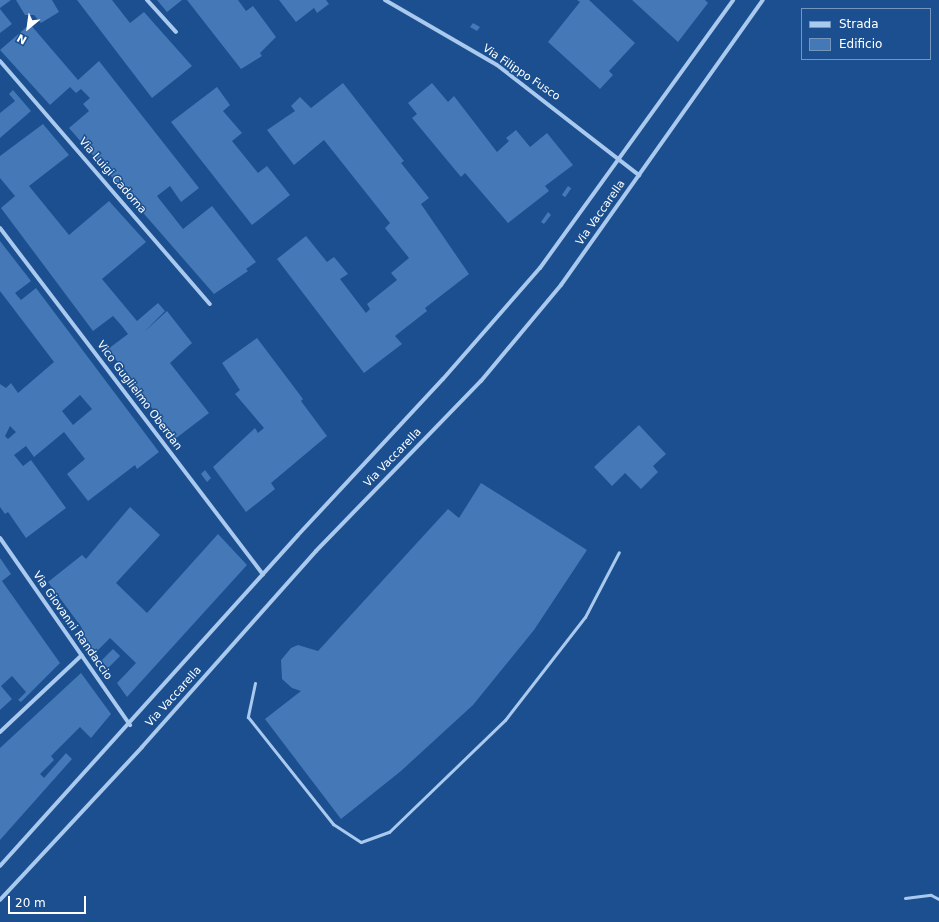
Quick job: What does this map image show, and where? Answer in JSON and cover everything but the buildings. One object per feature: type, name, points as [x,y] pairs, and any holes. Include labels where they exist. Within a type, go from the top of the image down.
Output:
[{"type":"street","points":[[146,0],[176,32]]},
{"type":"street","name":"Via Filippo Fusco","points":[[385,0],[497,65],[618,156],[639,175]]},
{"type":"street","name":"Via Vaccarella","points":[[0,866],[130,725],[263,574],[443,379],[540,268],[618,156],[733,0]]},
{"type":"street","name":"Via Vaccarella","points":[[0,900],[136,753],[316,551],[481,381],[561,286],[763,0]]},
{"type":"street","name":"Via Luigi Cadorna","points":[[0,61],[210,304]]},
{"type":"street","name":"Vico Guglielmo Oberdan","points":[[0,228],[263,574]]},
{"type":"street","name":"Via Giovanni Randaccio","points":[[0,538],[130,725]]},
{"type":"street","points":[[0,732],[82,655]]},
{"type":"lane","points":[[255,683],[248,718],[334,824],[361,842],[389,832],[505,720],[585,617],[619,552]]},
{"type":"lane","points":[[905,898],[931,895],[939,899]]}]
